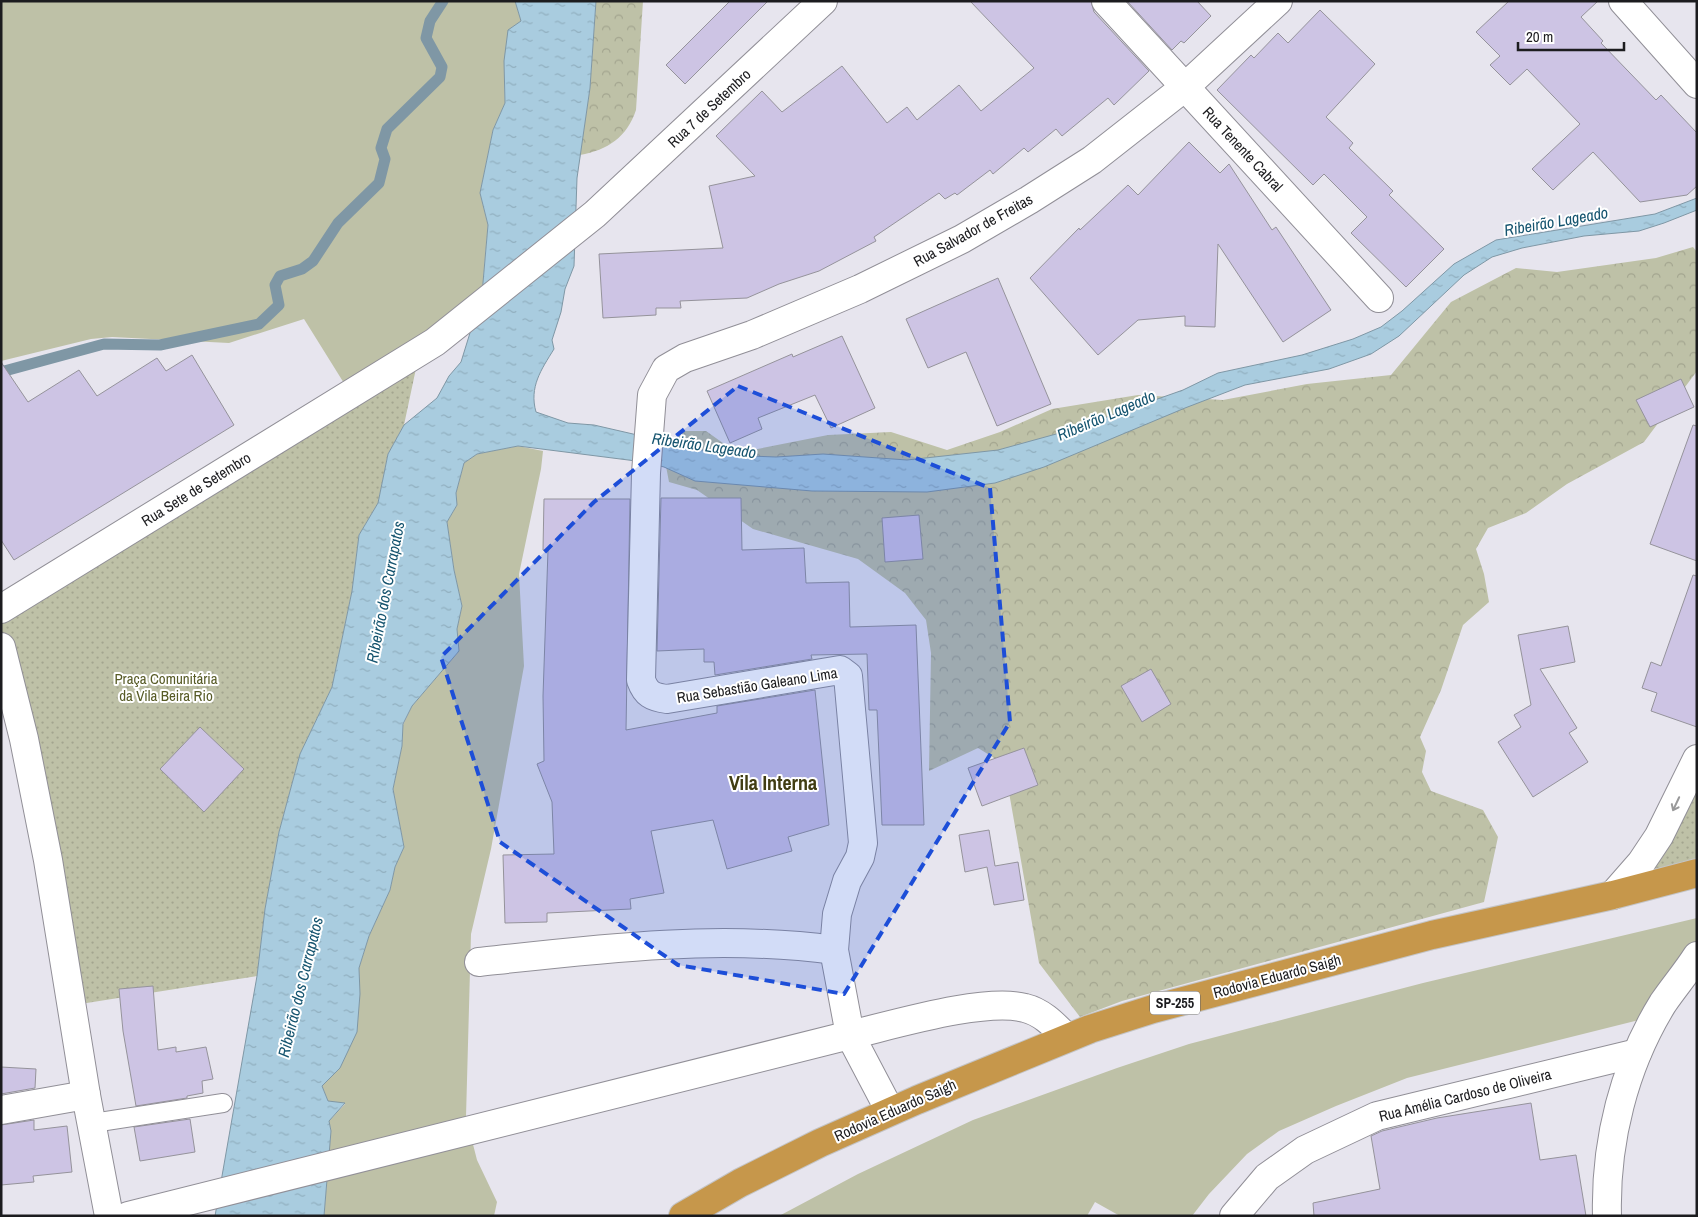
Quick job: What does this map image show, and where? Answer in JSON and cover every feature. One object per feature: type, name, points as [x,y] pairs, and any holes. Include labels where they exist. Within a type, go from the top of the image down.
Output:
[{"type":"highway","name":"Rodovia Eduardo Saigh","points":[[683,1216],[770,1168],[890,1111],[1066,1037],[1153,1009],[1423,938],[1613,896],[1697,873]]},
{"type":"street","name":"Rua 7 de Setembro","points":[[466,317],[595,214],[823,1]]},
{"type":"street","name":"Rua Tenente Cabral","points":[[1106,1],[1379,298]]},
{"type":"street","name":"Rua Salvador de Freitas","points":[[652,411],[652,395],[658,380],[666,370],[685,358],[752,335],[860,290],[962,239],[1092,160],[1185,87],[1278,1]]},
{"type":"street","points":[[1623,1],[1697,84]]},
{"type":"street","name":"Rua Sete de Setembro","points":[[1,609],[435,342],[466,317]]},
{"type":"street","name":"Rua Sebastião Galeano Lima","points":[[652,411],[646,473],[641,680],[645,691],[654,698],[667,699],[840,670],[848,676],[863,843],[860,857],[847,881],[837,914],[834,950],[850,1035],[890,1111]]},
{"type":"street","points":[[1,647],[24,739],[48,860],[86,1095],[93,1123],[109,1216]]},
{"type":"street","points":[[1613,896],[1641,863],[1659,836],[1697,760]]},
{"type":"street","points":[[479,962],[591,950],[749,943],[792,944],[834,950]]},
{"type":"street","points":[[1607,1216],[1609,1158],[1625,1084],[1637,1053],[1664,1003],[1697,956]]},
{"type":"street","points":[[128,1216],[850,1035],[951,1012],[1004,1006],[1026,1008],[1044,1016],[1066,1037]]},
{"type":"street","name":"Rua Amélia Cardoso de Oliveira","points":[[1234,1216],[1267,1177],[1297,1156],[1377,1116],[1637,1053]]},
{"type":"street","points":[[1,1110],[86,1095]]},
{"type":"lane","points":[[93,1123],[223,1103]]},
{"type":"highlighted area","points":[[738,386],[990,488],[1010,722],[844,994],[678,965],[500,842],[441,657],[594,502]]},
{"type":"green space","points":[[1,1],[515,1],[521,21],[504,61],[505,103],[493,130],[480,193],[488,225],[482,294],[347,388],[304,319],[229,343],[112,337],[91,339],[1,361]]},
{"type":"green space","points":[[596,1],[643,1],[636,110],[627,128],[615,141],[599,150],[580,155],[590,88]]},
{"type":"green space","points":[[1693,247],[1697,252],[1697,371],[1644,442],[1567,484],[1526,513],[1488,528],[1476,549],[1484,574],[1489,602],[1463,625],[1441,690],[1420,737],[1426,751],[1422,772],[1431,791],[1483,810],[1498,837],[1484,902],[1122,1001],[1080,1017],[1039,963],[1004,764],[978,748],[929,771],[931,653],[926,620],[905,593],[858,559],[753,529],[697,490],[669,482],[665,461],[680,431],[706,431],[737,453],[828,435],[891,432],[947,450],[1000,432],[1052,409],[1138,395],[1223,400],[1307,384],[1391,375],[1451,302],[1516,268],[1557,272],[1656,258]]},
{"type":"green space","name":"Praça Comunitária da Vila Beira Rio","points":[[418,359],[404,425],[388,454],[378,503],[359,535],[352,591],[332,687],[300,754],[279,832],[265,909],[257,976],[74,1005],[44,829],[1,633],[1,612]]},
{"type":"green space","points":[[518,446],[543,451],[519,574],[524,666],[491,849],[471,934],[466,1117],[477,1160],[497,1202],[494,1216],[324,1216],[331,1131],[329,1121],[345,1104],[328,1101],[322,1086],[340,1068],[360,994],[359,968],[369,936],[390,890],[395,867],[404,847],[393,789],[402,746],[403,725],[412,706],[459,651],[457,629],[462,606],[454,570],[447,522],[457,505],[456,493],[464,463],[477,454]]},
{"type":"green space","points":[[1697,789],[1697,875],[1624,888]]},
{"type":"green space","points":[[1697,918],[1697,951],[1651,1017],[1407,1078],[1336,1106],[1279,1131],[1247,1154],[1209,1194],[1192,1216],[1120,1216],[1095,1202],[1087,1216],[779,1216],[858,1174],[973,1120],[1189,1044],[1423,983]]},
{"type":"water","name":"Ribeirão dos Carrapatos","points":[[515,1],[596,1],[590,88],[577,178],[574,266],[565,289],[561,312],[552,340],[554,349],[535,387],[534,403],[536,412],[568,423],[594,425],[724,455],[776,457],[823,454],[907,460],[998,450],[1067,431],[1183,390],[1218,373],[1302,355],[1353,339],[1381,327],[1402,311],[1454,264],[1496,240],[1655,214],[1697,198],[1697,210],[1639,231],[1584,236],[1522,248],[1492,257],[1464,275],[1399,336],[1371,354],[1329,369],[1245,385],[1044,467],[995,483],[927,492],[812,491],[695,481],[664,467],[644,462],[518,446],[477,454],[464,463],[456,493],[457,505],[447,522],[454,570],[462,606],[457,629],[459,651],[412,706],[403,724],[402,746],[393,789],[404,847],[395,867],[390,890],[369,936],[359,968],[360,994],[357,1032],[340,1068],[322,1086],[328,1101],[345,1103],[329,1121],[331,1131],[324,1216],[215,1216],[257,976],[265,909],[279,832],[300,754],[332,687],[352,591],[359,535],[378,503],[388,454],[404,425],[437,398],[449,376],[461,362],[482,294],[488,225],[480,193],[493,130],[505,103],[504,61],[508,30],[521,21]]},
{"type":"building","points":[[730,1],[768,1],[685,84],[666,65]]},
{"type":"building","points":[[970,1],[1091,1],[1094,12],[1149,71],[1114,105],[1108,98],[1062,136],[1056,129],[1028,152],[1024,148],[993,174],[990,170],[957,195],[955,193],[945,199],[939,193],[874,237],[876,241],[819,271],[779,284],[747,298],[680,301],[681,308],[656,308],[656,315],[603,318],[599,254],[723,248],[709,186],[755,176],[716,136],[762,91],[782,112],[842,66],[887,123],[907,107],[917,120],[959,85],[981,111],[1034,68]]},
{"type":"building","points":[[1127,1],[1197,1],[1211,16],[1184,43],[1181,41],[1172,50]]},
{"type":"building","points":[[1509,1],[1598,1],[1581,17],[1603,41],[1601,43],[1656,100],[1661,95],[1697,133],[1697,186],[1687,195],[1640,202],[1593,152],[1553,190],[1532,169],[1580,124],[1527,69],[1510,85],[1490,65],[1500,56],[1476,32]]},
{"type":"building","points":[[1320,10],[1375,64],[1326,117],[1353,143],[1349,148],[1393,191],[1389,195],[1444,249],[1406,287],[1351,233],[1367,217],[1324,174],[1313,185],[1217,90],[1251,55],[1254,58],[1278,33],[1288,43]]},
{"type":"building","points":[[1189,142],[1220,173],[1229,164],[1272,230],[1276,227],[1331,310],[1283,342],[1218,244],[1215,327],[1185,326],[1185,316],[1138,320],[1098,355],[1030,278],[1079,228],[1080,230],[1128,185],[1138,195]]},
{"type":"building","points":[[998,278],[1051,404],[997,426],[966,352],[928,368],[906,319]]},
{"type":"building","points":[[842,336],[875,408],[831,428],[815,395],[758,418],[762,429],[730,443],[707,391],[792,354],[793,357]]},
{"type":"building","points":[[192,355],[234,425],[14,560],[1,540],[1,362],[28,402],[79,370],[97,396],[157,358],[166,371]]},
{"type":"building","points":[[1681,379],[1694,407],[1650,427],[1636,400]]},
{"type":"building","points":[[1693,425],[1697,426],[1697,561],[1650,544]]},
{"type":"building","points":[[661,498],[741,498],[742,550],[804,548],[806,583],[849,582],[850,627],[916,625],[924,825],[882,825],[877,710],[869,710],[867,654],[811,655],[812,659],[715,675],[714,662],[704,662],[704,649],[657,651]]},
{"type":"building","points":[[544,499],[630,499],[626,730],[717,713],[717,706],[815,690],[829,825],[788,837],[792,851],[727,869],[713,820],[651,831],[664,893],[630,899],[631,909],[547,913],[547,922],[505,923],[503,855],[554,854],[552,802],[537,764],[544,761],[543,696],[548,550],[543,550]]},
{"type":"building","points":[[919,515],[923,559],[885,562],[882,518]]},
{"type":"building","points":[[1693,575],[1697,576],[1697,727],[1651,711],[1657,693],[1642,688],[1651,662],[1661,666]]},
{"type":"building","points":[[1568,626],[1575,662],[1540,669],[1577,728],[1569,733],[1588,762],[1533,797],[1498,742],[1521,727],[1514,715],[1531,705],[1518,635]]},
{"type":"building","points":[[1151,669],[1171,704],[1142,722],[1121,686]]},
{"type":"building","points":[[200,727],[244,769],[204,812],[160,769]]},
{"type":"building","points":[[1024,748],[1038,785],[982,806],[968,768]]},
{"type":"building","points":[[989,830],[995,866],[1018,862],[1024,900],[994,905],[987,867],[965,872],[959,835]]},
{"type":"building","points":[[153,986],[158,1050],[176,1047],[176,1052],[206,1047],[213,1079],[202,1081],[203,1093],[187,1096],[187,1098],[136,1106],[123,1031],[119,989]]},
{"type":"building","points":[[1,1067],[36,1069],[35,1088],[1,1094]]},
{"type":"building","points":[[1531,1103],[1540,1160],[1576,1155],[1586,1216],[1314,1216],[1313,1203],[1380,1189],[1371,1136],[1382,1131],[1437,1118]]},
{"type":"building","points":[[190,1119],[195,1152],[140,1161],[134,1127]]},
{"type":"building","points":[[34,1120],[34,1130],[67,1126],[72,1172],[33,1176],[34,1182],[1,1185],[1,1125]]},
{"type":"waterway","points":[[1,372],[104,344],[160,345],[259,324],[279,305],[275,285],[280,276],[302,269],[313,261],[338,223],[379,183],[385,159],[381,148],[387,129],[440,77],[442,67],[426,38],[430,21],[443,1]]},
{"type":"district","name":"Vila Interna","points":[[773,782]]},
{"type":"water label","name":"Ribeirão Lageado","points":[[1556,221]]},
{"type":"water label","name":"Ribeirão Lageado","points":[[1106,415]]},
{"type":"water label","name":"Ribeirão Lageado","points":[[704,445]]}]
